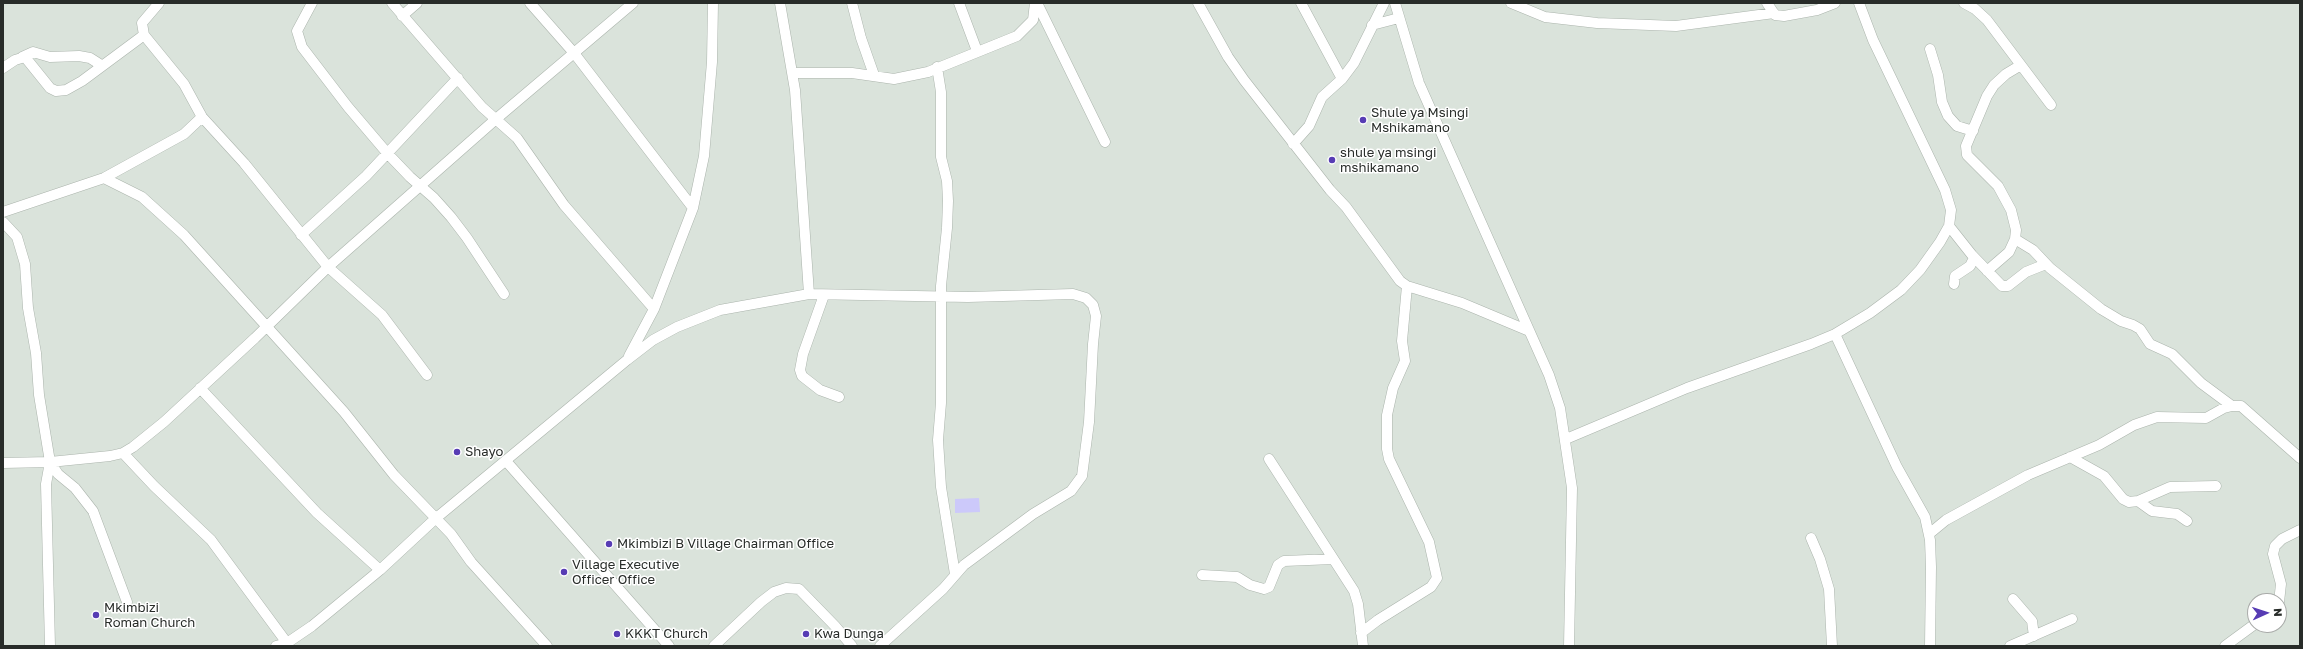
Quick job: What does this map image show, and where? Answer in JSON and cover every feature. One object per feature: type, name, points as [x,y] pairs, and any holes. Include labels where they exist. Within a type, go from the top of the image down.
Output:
[{"type":"street","points":[[159,3],[142,23],[144,35],[184,84],[202,117],[244,163],[328,267],[382,315],[427,374]]},
{"type":"street","points":[[312,3],[298,31],[302,47],[348,107],[388,154],[415,182],[422,186],[468,238],[504,294]]},
{"type":"street","points":[[392,3],[482,107],[517,138],[564,205],[654,308]]},
{"type":"street","points":[[402,16],[417,3]]},
{"type":"street","points":[[530,3],[574,53],[693,208]]},
{"type":"street","points":[[3,463],[50,462],[124,453],[164,422],[268,326],[328,267],[422,186],[496,119],[633,3]]},
{"type":"street","points":[[627,360],[654,308],[693,208],[704,156],[712,62],[713,3]]},
{"type":"street","points":[[780,3],[793,73],[809,294]]},
{"type":"street","points":[[852,3],[861,38],[874,75]]},
{"type":"street","points":[[959,3],[977,51]]},
{"type":"street","points":[[793,73],[874,75],[899,78],[928,72],[937,67],[1016,36],[1028,27],[1033,20],[1036,3]]},
{"type":"street","points":[[1036,3],[1105,142]]},
{"type":"street","points":[[1198,3],[1228,57],[1294,144],[1350,213],[1400,281],[1407,286],[1462,303],[1529,331]]},
{"type":"street","points":[[1301,3],[1342,80]]},
{"type":"street","points":[[1294,144],[1309,126],[1317,105],[1322,97],[1342,80],[1357,59],[1372,25],[1384,3]]},
{"type":"street","points":[[1395,3],[1419,83],[1436,119],[1451,158],[1549,375],[1560,408],[1566,439],[1572,488],[1569,646]]},
{"type":"street","points":[[1511,3],[1546,17],[1597,23],[1634,23],[1676,26],[1774,13],[1790,16],[1817,10],[1835,3]]},
{"type":"street","points":[[1767,3],[1774,13]]},
{"type":"street","points":[[1566,439],[1687,388],[1812,344],[1835,334],[1876,309],[1911,281],[1949,226],[1951,210],[1945,190],[1872,40],[1860,3]]},
{"type":"street","points":[[1964,3],[1975,6],[1987,20],[2051,105]]},
{"type":"street","points":[[1372,25],[1399,18]]},
{"type":"street","points":[[22,58],[28,59],[42,81],[56,91],[72,87],[144,35]]},
{"type":"street","points":[[1930,49],[1938,75],[1942,102],[1948,116],[1957,126],[1973,131]]},
{"type":"street","points":[[3,68],[33,52],[50,57],[79,56],[90,58],[101,65]]},
{"type":"street","points":[[1987,271],[2009,252],[2015,239],[2010,210],[1998,186],[1967,156],[1966,146],[1987,96],[1994,85],[2006,74],[2021,65]]},
{"type":"street","points":[[937,67],[940,92],[941,157],[947,181],[948,201],[942,296],[941,403],[938,427],[938,447],[942,494],[955,574]]},
{"type":"street","points":[[301,235],[388,154],[458,78]]},
{"type":"street","points":[[3,212],[104,178],[184,134],[202,117]]},
{"type":"street","points":[[104,178],[130,190],[152,205],[184,235],[268,326],[344,412],[394,475],[435,519],[547,646]]},
{"type":"street","points":[[3,222],[17,237],[25,264],[28,308],[36,353],[39,395],[50,462],[46,484],[50,646]]},
{"type":"street","points":[[1949,226],[1974,258],[2002,286],[2005,286],[2026,272],[2046,264]]},
{"type":"street","points":[[2015,239],[2033,250],[2046,264],[2101,309],[2140,329],[2150,344],[2172,354],[2201,384],[2232,406]]},
{"type":"street","points":[[1954,284],[1955,276],[1970,266],[1974,258]]},
{"type":"street","points":[[1362,633],[1378,620],[1431,587],[1437,578],[1431,547],[1389,459],[1387,449],[1387,415],[1394,388],[1404,361],[1402,341],[1407,286]]},
{"type":"street","points":[[276,646],[287,643],[312,626],[380,570],[435,519],[627,360],[653,340],[677,327],[701,317],[745,304],[809,294],[942,296],[1080,295],[1090,301],[1096,316],[1089,422],[1082,476],[1071,491],[1008,531],[972,558],[955,574],[943,589],[880,646]]},
{"type":"street","points":[[824,295],[803,354],[800,370],[802,376],[820,390],[838,397]]},
{"type":"street","points":[[1835,334],[1897,467],[1925,517],[1929,534],[1931,567],[1930,646]]},
{"type":"street","points":[[200,388],[317,513],[380,570]]},
{"type":"street","points":[[1929,534],[1946,520],[2028,475],[2099,445],[2134,425],[2157,417],[2206,418],[2232,406],[2241,406],[2300,458]]},
{"type":"street","points":[[124,453],[154,486],[211,540],[287,643]]},
{"type":"street","points":[[2070,457],[2104,476],[2123,500],[2138,501],[2170,487],[2216,486]]},
{"type":"street","points":[[1269,459],[1354,591],[1363,646]]},
{"type":"street","points":[[506,461],[669,646]]},
{"type":"street","points":[[50,462],[58,474],[75,488],[93,511],[127,602]]},
{"type":"street","points":[[2138,501],[2152,511],[2177,514],[2187,521]]},
{"type":"street","points":[[2280,593],[2281,584],[2273,554],[2275,546],[2282,539],[2300,530]]},
{"type":"street","points":[[1811,538],[1820,559],[1829,588],[1832,646]]},
{"type":"street","points":[[1202,574],[1237,577],[1250,585],[1264,589],[1269,587],[1278,565],[1284,561],[1333,559]]},
{"type":"street","points":[[714,646],[768,597],[786,588],[799,589],[830,620],[852,646]]},
{"type":"street","points":[[2013,599],[2032,621],[2034,636]]},
{"type":"street","points":[[2010,646],[2072,619]]},
{"type":"street","points":[[2225,646],[2247,630]]},
{"type":"shaded area","points":[[979,498],[980,512],[955,513],[955,499]]},
{"type":"place","name":"Shule ya Msingi Mshikamano","points":[[1363,120]]},
{"type":"place","name":"shule ya msingi mshikamano","points":[[1332,160]]},
{"type":"place","name":"Shayo","points":[[457,452]]},
{"type":"place","name":"Mkimbizi B Village Chairman Office","points":[[609,544]]},
{"type":"place","name":"Village Executive Officer Office","points":[[564,572]]},
{"type":"place","name":"Mkimbizi Roman Church","points":[[96,615]]},
{"type":"place","name":"KKKT Church","points":[[617,634]]},
{"type":"place","name":"Kwa Dunga","points":[[806,634]]}]
